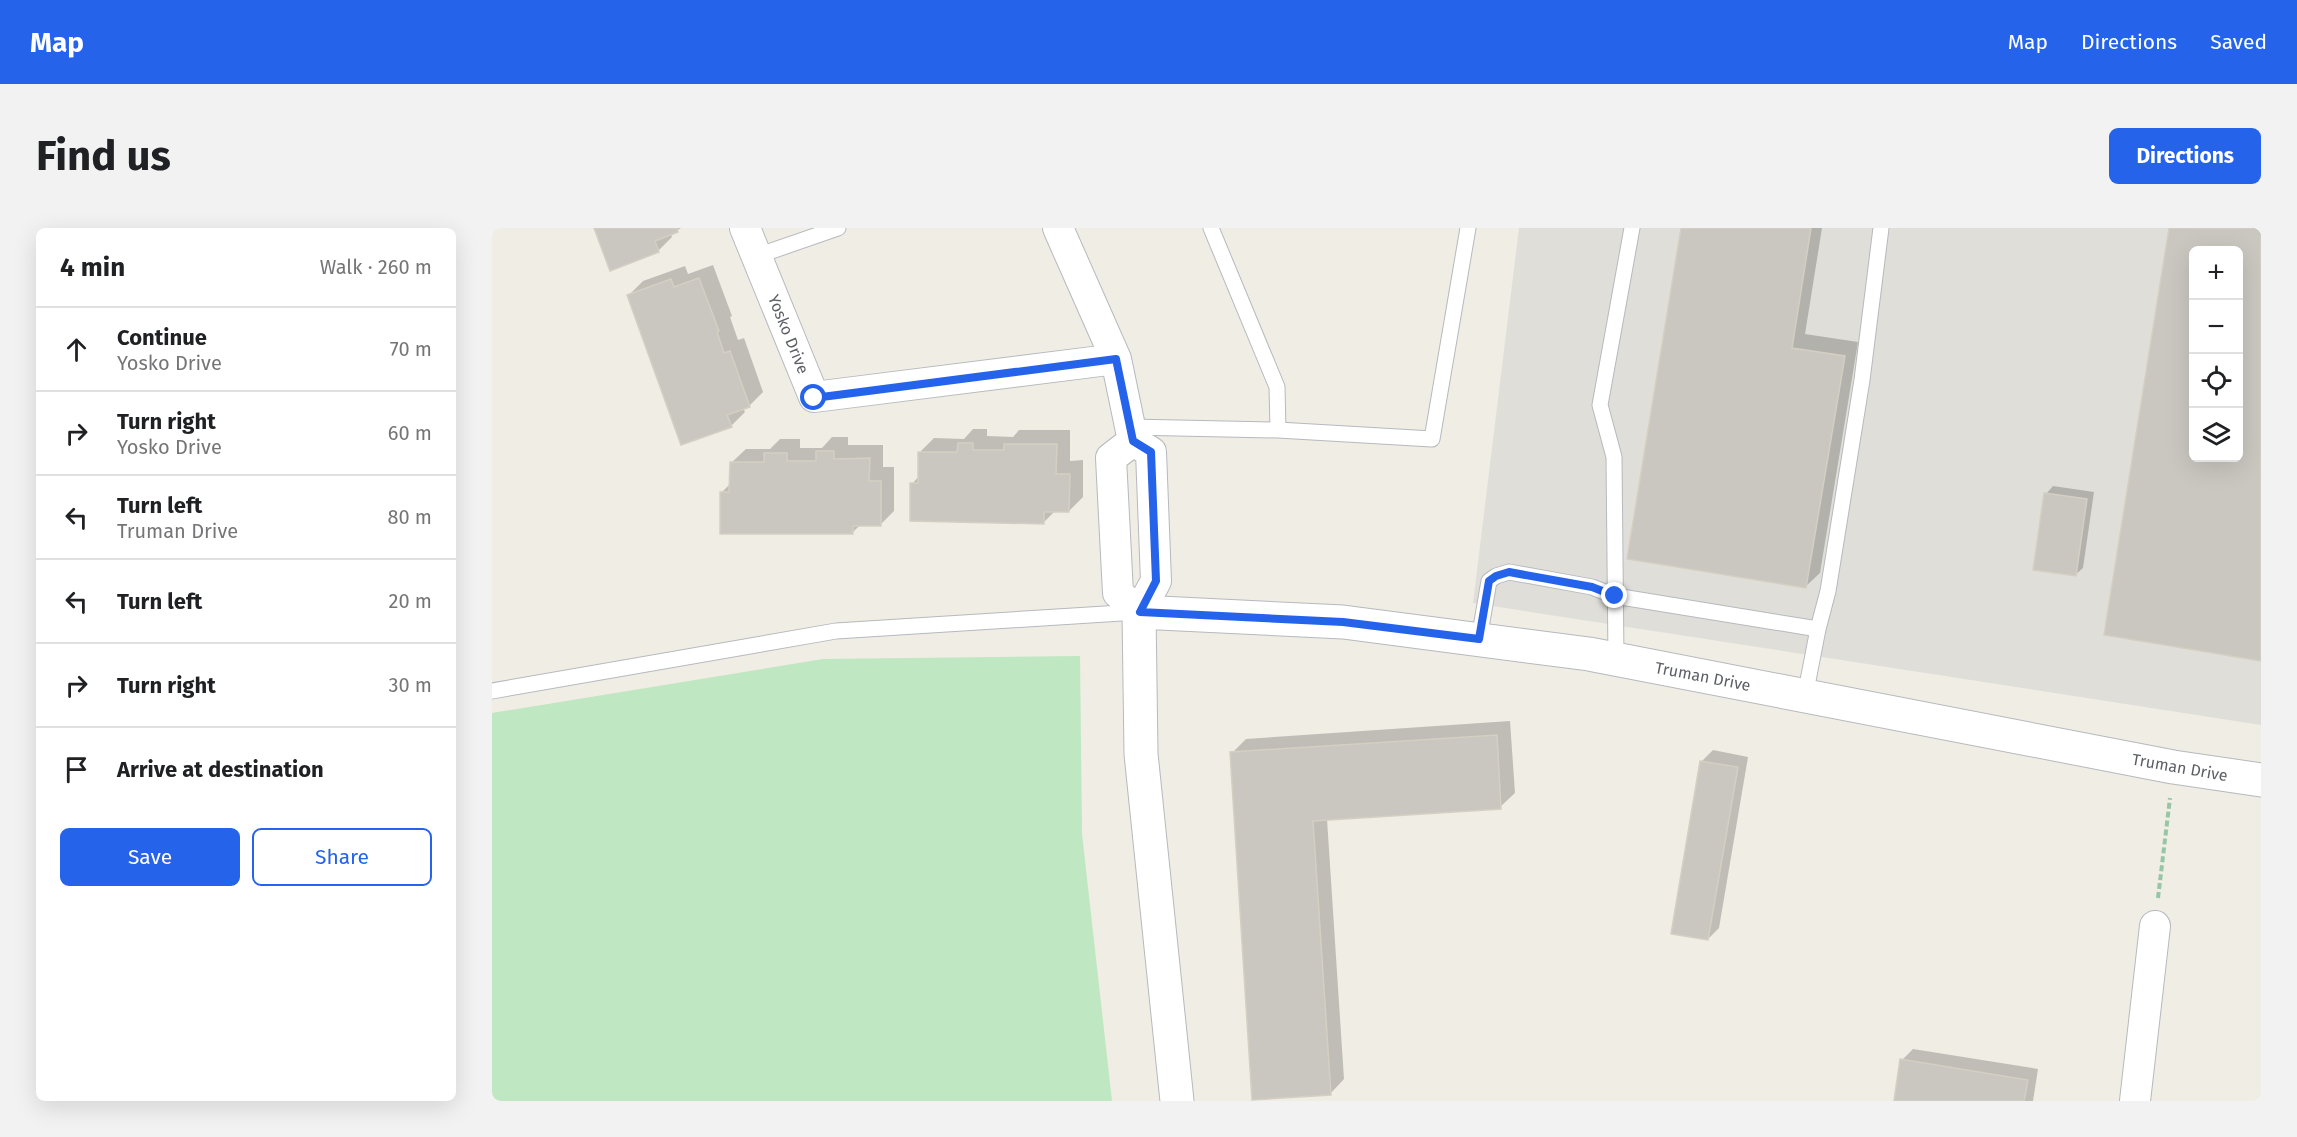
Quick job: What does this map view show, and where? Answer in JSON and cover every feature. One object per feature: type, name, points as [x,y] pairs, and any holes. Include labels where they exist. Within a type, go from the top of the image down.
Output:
[{"type":"street","name":"Yosko Drive","points":[[745,228],[814,398],[1116,359]]},
{"type":"street","points":[[1058,228],[1116,359],[1131,434],[1151,452],[1156,581],[1140,612],[1141,754],[1177,1101]]},
{"type":"street","points":[[1131,434],[1111,458],[1118,592],[1140,612]]},
{"type":"street","name":"Truman Drive","points":[[1140,612],[1343,622],[1616,659],[2173,767],[2261,780]]},
{"type":"street","points":[[2135,1101],[2155,926]]},
{"type":"lane","points":[[757,256],[838,228]]},
{"type":"lane","points":[[1211,228],[1277,387],[1278,430]]},
{"type":"lane","points":[[1131,434],[1278,430],[1432,439],[1468,228]]},
{"type":"lane","points":[[1616,659],[1614,457],[1600,405],[1632,228]]},
{"type":"lane","points":[[1805,696],[1828,591],[1862,380],[1881,228]]},
{"type":"lane","points":[[1479,639],[1489,581],[1509,572],[1592,587],[1615,596],[1818,629]]},
{"type":"lane","points":[[492,691],[836,631],[1140,612]]},
{"type":"path","points":[[2155,926],[2173,767]]},
{"type":"shaded area","points":[[1519,228],[2261,228],[2261,725],[1473,603]]},
{"type":"green space","points":[[1080,656],[1082,834],[1112,1101],[492,1101],[492,713],[823,659]]},
{"type":"building","points":[[594,228],[677,228],[678,232],[655,241],[659,252],[610,271]]},
{"type":"building","points":[[1681,228],[1811,228],[1792,348],[1845,356],[1806,588],[1627,559]]},
{"type":"building","points":[[2169,228],[2261,228],[2261,661],[2104,635]]},
{"type":"building","points":[[699,278],[719,331],[717,332],[724,353],[730,351],[750,407],[727,415],[732,427],[681,445],[627,295],[671,279],[674,287]]},
{"type":"building","points":[[958,443],[973,443],[973,450],[1004,450],[1004,444],[1057,444],[1056,474],[1070,474],[1069,512],[1044,512],[1044,524],[910,521],[910,483],[918,483],[918,452],[957,452]]},
{"type":"building","points":[[816,451],[834,451],[834,459],[870,458],[869,481],[881,481],[881,526],[853,526],[853,534],[720,534],[720,492],[729,492],[730,462],[764,462],[764,453],[787,453],[787,461],[816,461]]},
{"type":"building","points":[[2044,493],[2087,499],[2076,576],[2033,570]]},
{"type":"building","points":[[1497,735],[1501,809],[1313,821],[1331,1095],[1252,1100],[1230,752]]},
{"type":"building","points":[[1700,761],[1738,767],[1708,940],[1671,934]]},
{"type":"building","points":[[1900,1059],[2028,1080],[2024,1101],[1894,1101]]},
{"type":"route","points":[[814,398],[1116,359],[1133,441],[1151,452],[1153,473],[1156,581],[1140,612],[1343,622],[1479,639],[1489,581],[1496,576],[1509,572],[1592,587],[1615,596]]}]
